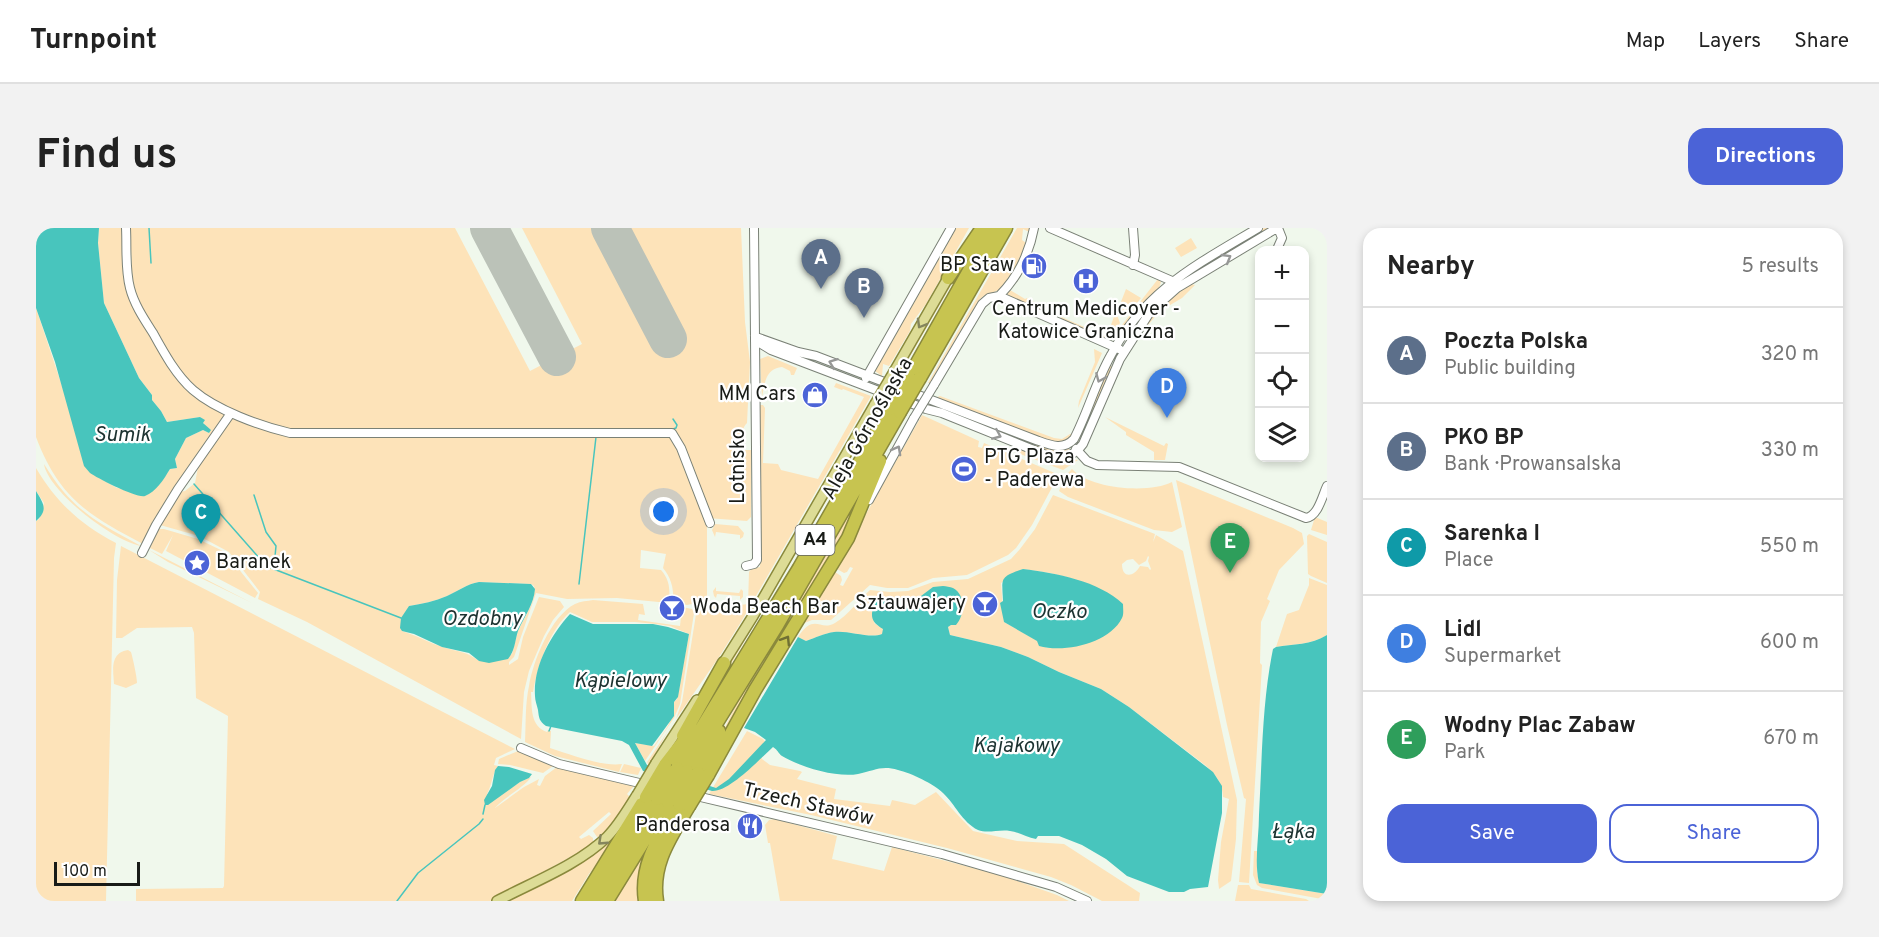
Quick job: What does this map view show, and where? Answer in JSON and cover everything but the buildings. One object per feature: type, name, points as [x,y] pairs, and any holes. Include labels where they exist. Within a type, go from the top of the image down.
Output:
[{"type":"highway","points":[[948,278],[982,228]]},
{"type":"highway","name":"A4","points":[[595,901],[663,800],[740,674],[800,568],[914,378],[993,228]]},
{"type":"highway","name":"Aleja Górnośląska","points":[[914,378],[1006,228]]},
{"type":"highway","points":[[682,769],[755,690],[848,538],[895,411]]},
{"type":"highway","points":[[645,901],[644,882],[648,861],[657,842],[663,800],[682,769],[724,663]]},
{"type":"highway","points":[[582,901],[663,800],[740,674]]},
{"type":"highway","points":[[657,901],[656,875],[661,856],[663,800]]},
{"type":"highway","name":"A4","points":[[607,901],[663,800]]},
{"type":"main road","points":[[724,663],[948,278]]},
{"type":"main road","points":[[497,901],[572,862],[595,848],[616,826],[663,800]]},
{"type":"street","points":[[126,228],[127,273],[130,290],[139,310],[181,378],[194,391],[231,413],[272,429],[290,433],[672,434],[681,448],[710,523]]},
{"type":"street","name":"Lotnisko","points":[[746,566],[754,564],[757,560],[753,345],[755,336],[754,228]]},
{"type":"street","points":[[864,385],[951,228]]},
{"type":"street","points":[[948,278],[974,228]]},
{"type":"street","points":[[848,538],[960,338],[982,304],[989,298],[999,296],[1009,286],[1030,247],[1034,228]]},
{"type":"street","points":[[1050,228],[1174,285]]},
{"type":"street","points":[[1133,228],[1135,255],[1133,265]]},
{"type":"street","points":[[755,336],[798,352],[816,356],[1049,445],[1060,446],[1070,442],[1076,434],[1115,347],[1140,311],[1258,228]]},
{"type":"street","points":[[755,336],[758,342],[771,350],[1053,457],[1070,455],[1078,451],[1083,444],[1124,351],[1146,317],[1174,285],[1277,228],[1282,238],[1278,246]]},
{"type":"street","points":[[999,296],[1124,351]]},
{"type":"street","points":[[755,358],[764,350],[771,350]]},
{"type":"street","points":[[142,553],[178,489],[231,413]]},
{"type":"street","points":[[1070,442],[1088,461],[1097,465],[1179,467],[1303,518],[1313,515],[1327,486]]},
{"type":"street","name":"Trzech Stawów","points":[[521,748],[577,769],[942,855],[1056,887],[1087,901]]},
{"type":"shaded area","points":[[99,228],[126,228],[127,282],[178,375],[226,415],[143,544],[106,524],[65,490],[45,458],[36,437],[36,308],[91,473],[117,488],[159,485],[170,469],[177,468],[175,459],[186,438],[203,430],[209,433],[204,420],[200,417],[167,422],[152,400],[152,395],[139,378],[104,303],[98,243]]},
{"type":"shaded area","points":[[130,228],[455,228],[530,371],[582,344],[522,228],[594,228],[657,349],[682,336],[625,228],[741,228],[745,322],[750,362],[747,423],[738,439],[740,450],[751,450],[751,517],[747,521],[707,518],[707,601],[687,605],[673,603],[672,585],[663,568],[666,554],[641,550],[640,568],[661,570],[668,581],[669,603],[617,598],[567,599],[536,593],[514,657],[509,665],[518,659],[523,637],[539,597],[560,601],[564,607],[544,636],[529,671],[524,692],[521,739],[307,622],[258,599],[260,592],[229,552],[199,536],[160,525],[180,492],[195,483],[199,462],[234,416],[206,397],[184,377],[154,333],[133,290]],"holes":[[[479,582],[534,586],[534,597],[518,631],[512,654],[479,661],[466,653],[402,631],[409,606],[447,596]]]},
{"type":"shaded area","points":[[954,228],[969,228],[926,304],[911,324],[910,331],[889,366],[883,364],[882,376],[875,371],[875,368]]},
{"type":"shaded area","points":[[1017,228],[1030,228],[1029,232],[1023,229],[1022,240],[1026,243],[1025,251],[1004,288],[985,295],[979,300],[931,383],[928,383]]},
{"type":"shaded area","points":[[1264,228],[1271,228],[1205,268],[1203,265]]},
{"type":"shaded area","points":[[1191,238],[1197,248],[1181,257],[1175,248]]},
{"type":"shaded area","points":[[976,242],[901,372],[898,370],[954,274]]},
{"type":"shaded area","points":[[1158,279],[1161,282],[1159,288],[1125,327],[1122,325]]},
{"type":"shaded area","points":[[1191,284],[1195,285],[1182,298],[1160,311],[1137,338],[1161,308]]},
{"type":"shaded area","points":[[1126,289],[1141,298],[1129,313],[1117,312]]},
{"type":"shaded area","points":[[1010,290],[1046,310],[1050,304],[1054,307],[1050,312],[1044,312],[1008,296],[1007,291]]},
{"type":"shaded area","points":[[1115,314],[1120,323],[1111,337],[1105,339],[1059,316],[1105,336]]},
{"type":"shaded area","points":[[1094,349],[1102,353],[1078,408],[1095,362]]},
{"type":"shaded area","points":[[768,356],[797,368],[794,375],[782,367],[772,371],[765,382],[762,397],[760,359]]},
{"type":"shaded area","points":[[1110,364],[1112,367],[1083,435],[1080,434]]},
{"type":"shaded area","points":[[836,383],[871,396],[741,622],[676,719],[682,702],[697,608],[712,606],[716,603],[716,607],[739,609],[740,605],[748,604],[749,572],[752,568],[760,567],[758,463],[760,405],[765,408],[763,463],[778,464],[781,470],[818,479],[864,397],[834,387]]},
{"type":"shaded area","points":[[940,396],[1054,438],[1062,439],[1072,434],[1067,440],[1060,442],[1046,441],[935,398]]},
{"type":"shaded area","points":[[930,403],[1053,450],[1069,449],[1071,451],[1055,455],[928,406]]},
{"type":"shaded area","points":[[878,407],[880,408],[774,591],[727,671],[702,708]]},
{"type":"shaded area","points":[[922,415],[979,441],[978,447],[982,448],[984,443],[1057,474],[1032,525],[1016,548],[1008,555],[967,575],[933,578],[908,588],[870,585],[831,620],[812,620],[802,624],[831,573],[835,572],[841,576],[840,585],[843,586],[853,568],[850,567],[844,573],[835,565]]},
{"type":"shaded area","points":[[1105,417],[1164,446],[1168,444],[1165,460],[1154,460],[1154,452],[1126,435],[1126,432]]},
{"type":"shaded area","points":[[1013,448],[1061,461],[1078,460],[1063,470],[1012,451]]},
{"type":"shaded area","points":[[44,464],[64,493],[75,504],[97,521],[141,546],[115,535],[84,513],[57,488]]},
{"type":"shaded area","points":[[36,468],[52,492],[70,512],[116,543],[106,901],[36,901],[36,521],[39,519],[44,503],[36,491]]},
{"type":"shaded area","points":[[1072,469],[1092,481],[1120,487],[1149,488],[1172,482],[1182,527],[1172,532],[1154,530],[1068,497],[1059,491],[1066,475]]},
{"type":"shaded area","points":[[868,480],[826,562],[745,699],[723,731],[739,699]]},
{"type":"shaded area","points":[[1176,480],[1293,528],[1302,533],[1304,544],[1279,570],[1267,599],[1270,601],[1261,622],[1260,663],[1262,665],[1249,883],[1239,882],[1246,799],[1227,725]]},
{"type":"shaded area","points":[[1053,495],[1155,534],[1153,542],[1156,535],[1183,551],[1237,800],[1236,839],[1231,881],[1219,889],[1221,842],[1229,799],[1223,797],[1218,779],[1205,765],[1129,707],[1101,689],[1001,647],[950,635],[948,627],[951,625],[917,599],[897,599],[874,623],[884,629],[882,634],[871,636],[834,632],[806,641],[798,637],[813,624],[830,625],[840,620],[870,590],[908,591],[933,582],[968,579],[1011,559],[1035,529]],"holes":[[[1148,556],[1150,570],[1148,567],[1140,566],[1132,574],[1124,572],[1122,564],[1127,560],[1133,559],[1139,565],[1146,561]],[[1023,569],[1067,577],[1092,587],[1056,648],[1047,648],[1004,622],[1001,583]]]},
{"type":"shaded area","points":[[1315,517],[1327,522],[1327,535],[1311,530]]},
{"type":"shaded area","points":[[715,524],[738,526],[744,533],[743,537],[740,539],[740,535],[716,532],[715,537],[712,530]]},
{"type":"shaded area","points":[[158,529],[198,539],[225,552],[258,593],[255,598],[166,551],[173,535],[162,554],[150,548]]},
{"type":"shaded area","points":[[1309,534],[1327,542],[1327,583],[1308,574],[1307,536]]},
{"type":"shaded area","points":[[121,546],[515,749],[496,758],[494,765],[498,766],[487,794],[511,788],[531,777],[495,808],[539,779],[537,785],[540,786],[545,776],[557,767],[634,786],[627,794],[630,797],[616,820],[602,835],[597,837],[593,831],[611,814],[609,812],[579,837],[581,839],[589,835],[593,838],[593,843],[585,849],[490,901],[136,901],[136,889],[223,888],[224,886],[228,716],[196,698],[192,627],[137,628],[122,638],[116,638],[117,580]]},
{"type":"shaded area","points":[[149,550],[252,603],[168,562]]},
{"type":"shaded area","points":[[1309,578],[1327,585],[1327,635],[1308,642],[1276,647],[1287,614],[1299,610],[1309,585]]},
{"type":"shaded area","points":[[716,587],[716,591],[739,593],[741,589],[743,597],[740,600],[740,596],[717,594],[716,598],[713,591]]},
{"type":"shaded area","points":[[593,600],[643,604],[645,615],[639,614],[638,620],[680,626],[682,607],[692,609],[694,613],[680,704],[674,718],[645,761],[635,743],[654,746],[673,715],[689,634],[670,626],[656,624],[592,622],[570,612],[550,639],[541,660],[533,692],[531,692],[532,710],[537,725],[547,732],[551,731],[550,748],[595,762],[622,764],[619,772],[555,756],[525,742],[529,686],[539,652],[558,618],[566,610],[577,603]]},
{"type":"shaded area","points":[[128,650],[131,652],[137,683],[126,688],[114,684],[113,667],[118,654]]},
{"type":"shaded area","points":[[668,731],[649,765],[647,762]]},
{"type":"shaded area","points":[[747,731],[766,743],[758,751],[762,759],[770,765],[802,772],[797,779],[836,789],[834,799],[890,806],[892,800],[915,805],[936,792],[973,831],[1017,841],[1064,844],[1140,893],[1139,901],[1102,901],[1051,877],[947,848],[811,815],[709,794]]},
{"type":"shaded area","points":[[518,751],[553,766],[543,773],[498,764],[499,759]]},
{"type":"shaded area","points":[[624,764],[641,768],[638,775],[620,772]]},
{"type":"shaded area","points":[[674,804],[642,868],[639,868],[638,901],[614,901]]},
{"type":"shaded area","points":[[775,819],[837,836],[832,859],[884,871],[892,847],[1000,875],[1069,901],[780,901],[765,825],[769,820]]},
{"type":"shaded area","points":[[624,823],[572,901],[505,901],[552,877]]},
{"type":"shaded area","points":[[1254,851],[1258,851],[1257,873],[1260,883],[1327,894],[1327,900],[1262,888],[1257,885],[1253,875]]},
{"type":"shaded area","points":[[1238,885],[1249,885],[1251,889],[1309,901],[1235,901]]},
{"type":"water","name":"Sumik","points":[[36,228],[99,228],[98,243],[104,303],[139,378],[152,395],[152,400],[167,422],[200,417],[205,420],[203,423],[211,430],[209,433],[203,430],[186,438],[175,459],[177,468],[170,469],[156,488],[145,496],[134,494],[109,483],[90,473],[84,466],[55,362],[36,308]]},
{"type":"water","points":[[36,491],[44,510],[36,521]]},
{"type":"water","name":"Oczko","points":[[1023,569],[1076,579],[1102,589],[1123,604],[1122,618],[1116,627],[1097,640],[1073,647],[1039,646],[1037,641],[1004,622],[1000,603],[1003,601],[1004,579]]},
{"type":"water","name":"Ozdobny","points":[[479,582],[531,584],[535,589],[531,605],[508,659],[489,663],[479,661],[469,653],[442,647],[402,631],[400,628],[401,618],[409,606],[447,596]]},
{"type":"water","name":"Kajakowy","points":[[943,586],[957,591],[963,605],[959,621],[956,625],[948,627],[950,635],[1001,647],[1101,689],[1129,707],[1213,772],[1222,786],[1222,813],[1208,887],[1184,892],[1169,892],[1127,876],[1106,859],[1082,845],[1059,836],[1038,836],[1036,839],[1010,831],[978,830],[963,818],[939,790],[922,779],[898,770],[882,768],[849,775],[829,773],[808,768],[790,760],[773,747],[735,781],[719,790],[712,791],[643,771],[629,745],[622,741],[546,726],[539,717],[535,685],[540,662],[556,631],[570,614],[593,624],[653,624],[689,634],[678,697],[674,702],[674,716],[652,746],[635,743],[647,765],[716,788],[729,779],[766,740],[744,728],[798,637],[806,641],[834,632],[871,636],[882,634],[883,629],[872,616],[876,597],[917,599],[933,587]]},
{"type":"water","name":"Łąka","points":[[1327,635],[1327,894],[1259,883],[1257,858],[1265,711],[1273,649],[1308,642]]},
{"type":"water","points":[[498,766],[532,774],[485,805],[484,800],[492,786]]},
{"type":"waterway","points":[[149,228],[151,263]]},
{"type":"waterway","points":[[673,419],[677,425],[673,429]]},
{"type":"waterway","points":[[579,584],[596,437]]},
{"type":"waterway","points":[[194,484],[261,560],[271,568],[401,618]]},
{"type":"waterway","points":[[254,495],[266,532],[276,546],[274,567]]},
{"type":"waterway","points":[[549,731],[551,726]]},
{"type":"waterway","points":[[483,814],[485,805]]},
{"type":"waterway","points":[[397,901],[418,873],[483,819]]},
{"type":"runway","points":[[489,228],[557,357]]},
{"type":"runway","points":[[610,228],[668,339]]},
{"type":"place","name":"BP Staw","points":[[1034,266]]},
{"type":"place","name":"Centrum Medicover - Katowice Graniczna","points":[[1086,281]]},
{"type":"place","name":"Poczta Polska","points":[[821,289]]},
{"type":"place","name":"PKO BP","points":[[864,318]]},
{"type":"place","name":"MM Cars","points":[[815,395]]},
{"type":"place","name":"Lidl","points":[[1167,418]]},
{"type":"place","name":"PTG Plaza - Paderewa","points":[[964,469]]},
{"type":"place","name":"Sarenka I","points":[[201,544]]},
{"type":"place","name":"Baranek","points":[[197,563]]},
{"type":"place","name":"Wodny Plac Zabaw","points":[[1230,573]]},
{"type":"place","name":"Sztauwajery","points":[[985,604]]},
{"type":"place","name":"Woda Beach Bar","points":[[672,608]]},
{"type":"place","name":"Panderosa","points":[[750,826]]},
{"type":"water label","name":"Kąpielowy","points":[[620,681]]}]
